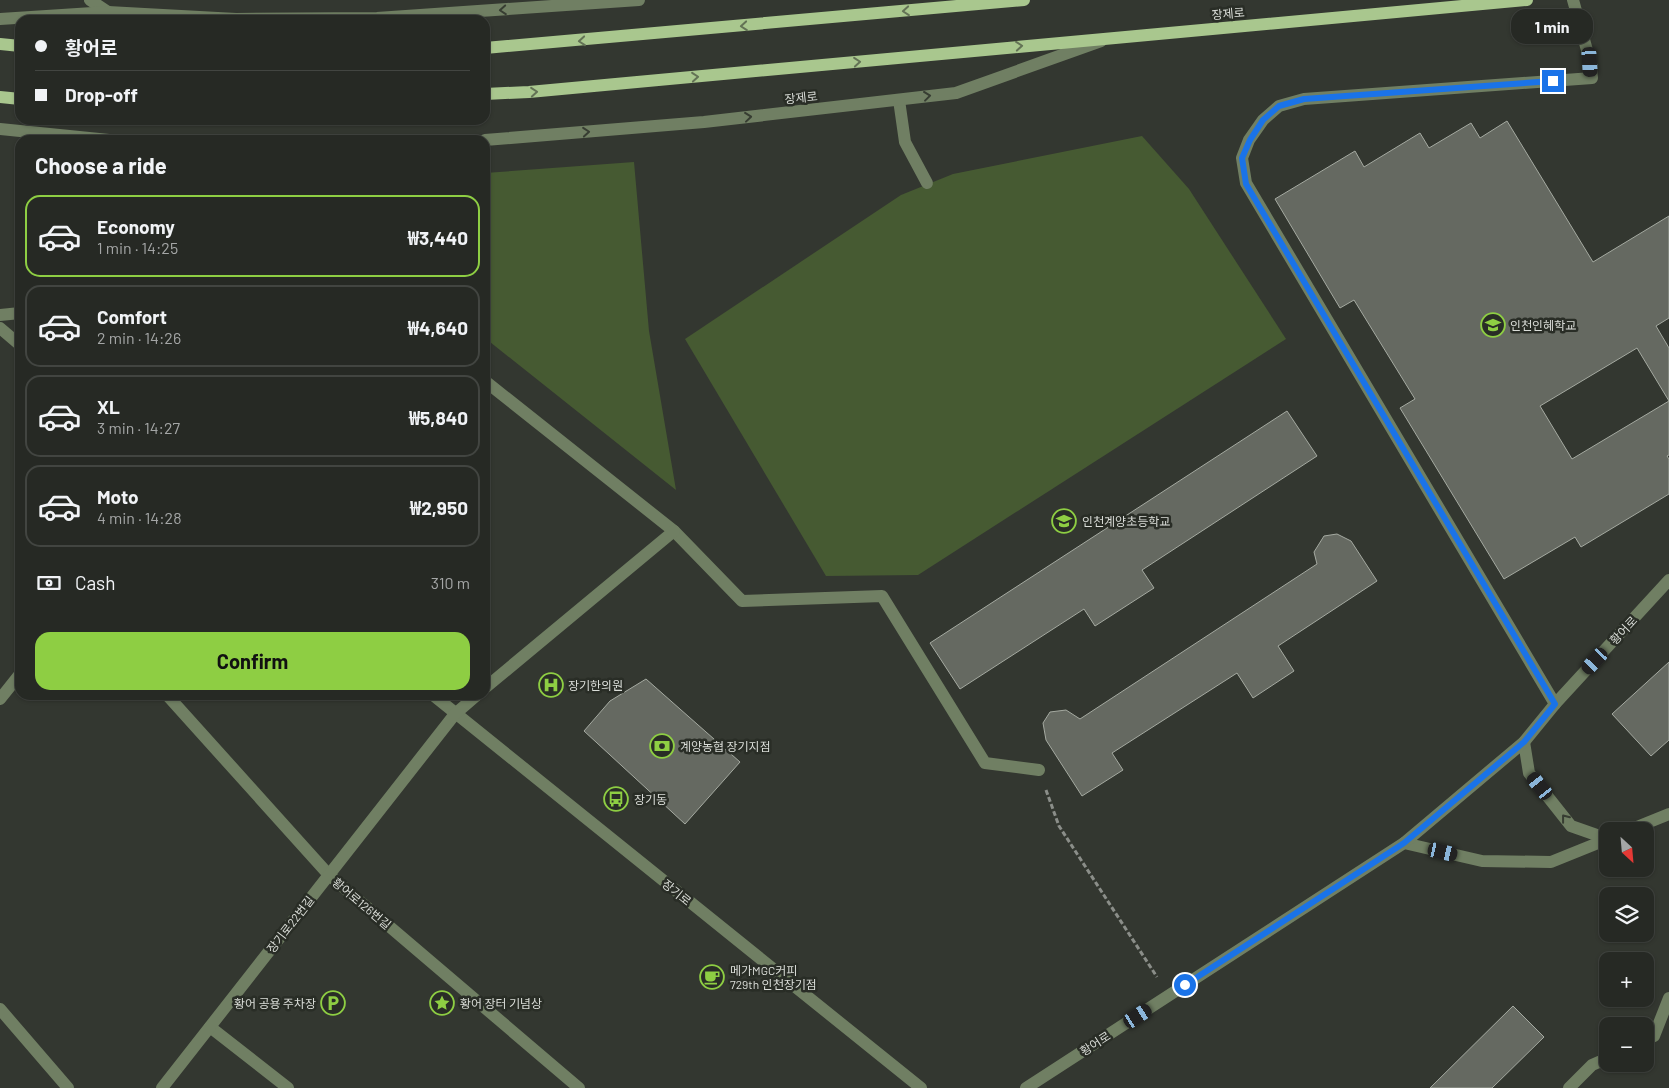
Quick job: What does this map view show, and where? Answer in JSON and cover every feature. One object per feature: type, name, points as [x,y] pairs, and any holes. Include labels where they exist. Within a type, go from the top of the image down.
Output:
[{"type":"main road","points":[[490,48],[1024,0]]},
{"type":"main road","name":"장제로","points":[[490,94],[549,90],[1526,0]]},
{"type":"main road","points":[[0,44],[15,46]]},
{"type":"main road","points":[[0,98],[15,99]]},
{"type":"street","points":[[90,0],[108,12]]},
{"type":"street","points":[[421,15],[639,0]]},
{"type":"street","points":[[1555,704],[1246,184],[1242,158],[1250,140],[1263,120],[1279,106],[1304,99],[1592,78],[1590,62],[1573,0]]},
{"type":"street","points":[[62,15],[108,12],[163,15]]},
{"type":"street","points":[[0,19],[15,18]]},
{"type":"street","name":"장제로","points":[[490,140],[704,122],[956,93],[1111,38]]},
{"type":"street","points":[[899,100],[905,142],[928,183]]},
{"type":"street","points":[[0,129],[59,135]]},
{"type":"street","points":[[0,315],[15,314]]},
{"type":"street","points":[[0,328],[15,341]]},
{"type":"street","points":[[490,385],[674,531],[742,601],[882,596],[985,763],[1039,770]]},
{"type":"street","points":[[490,684],[674,531]]},
{"type":"street","name":"황어로","points":[[1026,1088],[1404,843],[1524,742],[1555,704],[1669,580]]},
{"type":"street","points":[[0,699],[15,680]]},
{"type":"street","name":"황어로126번길","points":[[172,700],[329,875],[579,1088]]},
{"type":"street","name":"장기로","points":[[439,700],[922,1088]]},
{"type":"street","name":"장기로22번길","points":[[162,1088],[455,714],[471,700]]},
{"type":"street","points":[[1524,742],[1529,773],[1571,826],[1599,836]]},
{"type":"street","points":[[1649,822],[1669,814]]},
{"type":"street","points":[[1404,843],[1482,861],[1551,862],[1599,843]]},
{"type":"street","points":[[1654,1036],[1669,998]]},
{"type":"street","points":[[0,1009],[68,1088]]},
{"type":"street","points":[[210,1026],[288,1088]]},
{"type":"street","points":[[1569,1088],[1592,1065],[1599,1062]]},
{"type":"path","points":[[1039,770],[1059,826],[1169,995]]},
{"type":"green space","points":[[1142,136],[1189,189],[1286,339],[918,575],[826,576],[685,339],[901,195],[953,174]]},
{"type":"green space","points":[[634,162],[649,331],[676,490],[490,342],[490,173]]},
{"type":"building","points":[[1507,121],[1593,262],[1669,216],[1669,318],[1656,326],[1669,348],[1669,401],[1669,455],[1667,456],[1669,459],[1669,494],[1581,547],[1575,537],[1504,579],[1400,408],[1415,399],[1354,300],[1340,308],[1275,199],[1355,151],[1364,167],[1420,133],[1429,148],[1471,123],[1480,138]],"holes":[[[1637,348],[1669,401],[1572,459],[1540,406]]]},
{"type":"building","points":[[1287,411],[1317,456],[1142,570],[1154,588],[1095,626],[1084,609],[960,689],[930,643]]},
{"type":"building","points":[[1337,534],[1351,541],[1377,581],[1278,646],[1294,671],[1253,698],[1237,673],[1112,753],[1123,770],[1082,796],[1046,740],[1043,723],[1050,712],[1066,710],[1080,719],[1317,564],[1314,552],[1324,536]]},
{"type":"building","points":[[1669,662],[1669,740],[1651,756],[1612,714]]},
{"type":"building","name":"계양농협 장기지점","points":[[646,679],[740,762],[685,824],[584,731],[610,701]]},
{"type":"building","points":[[1513,1006],[1544,1037],[1492,1088],[1430,1088]]},
{"type":"place","name":"인천인혜학교","points":[[1493,325]]},
{"type":"place","name":"인천계양초등학교","points":[[1064,521]]},
{"type":"place","name":"장기한의원","points":[[551,685]]},
{"type":"place","name":"계양농협 장기지점","points":[[662,746]]},
{"type":"place","name":"장기동","points":[[616,799]]},
{"type":"place","name":"메가MGC커피 729th 인천장기점","points":[[712,977]]},
{"type":"place","name":"황어 공용 주차장","points":[[333,1003]]},
{"type":"place","name":"황어 장터 기념상","points":[[442,1003]]},
{"type":"route","points":[[1185,985],[1404,843],[1524,742],[1555,704],[1246,184],[1242,158],[1250,140],[1263,120],[1279,106],[1304,99],[1553,81]]}]
